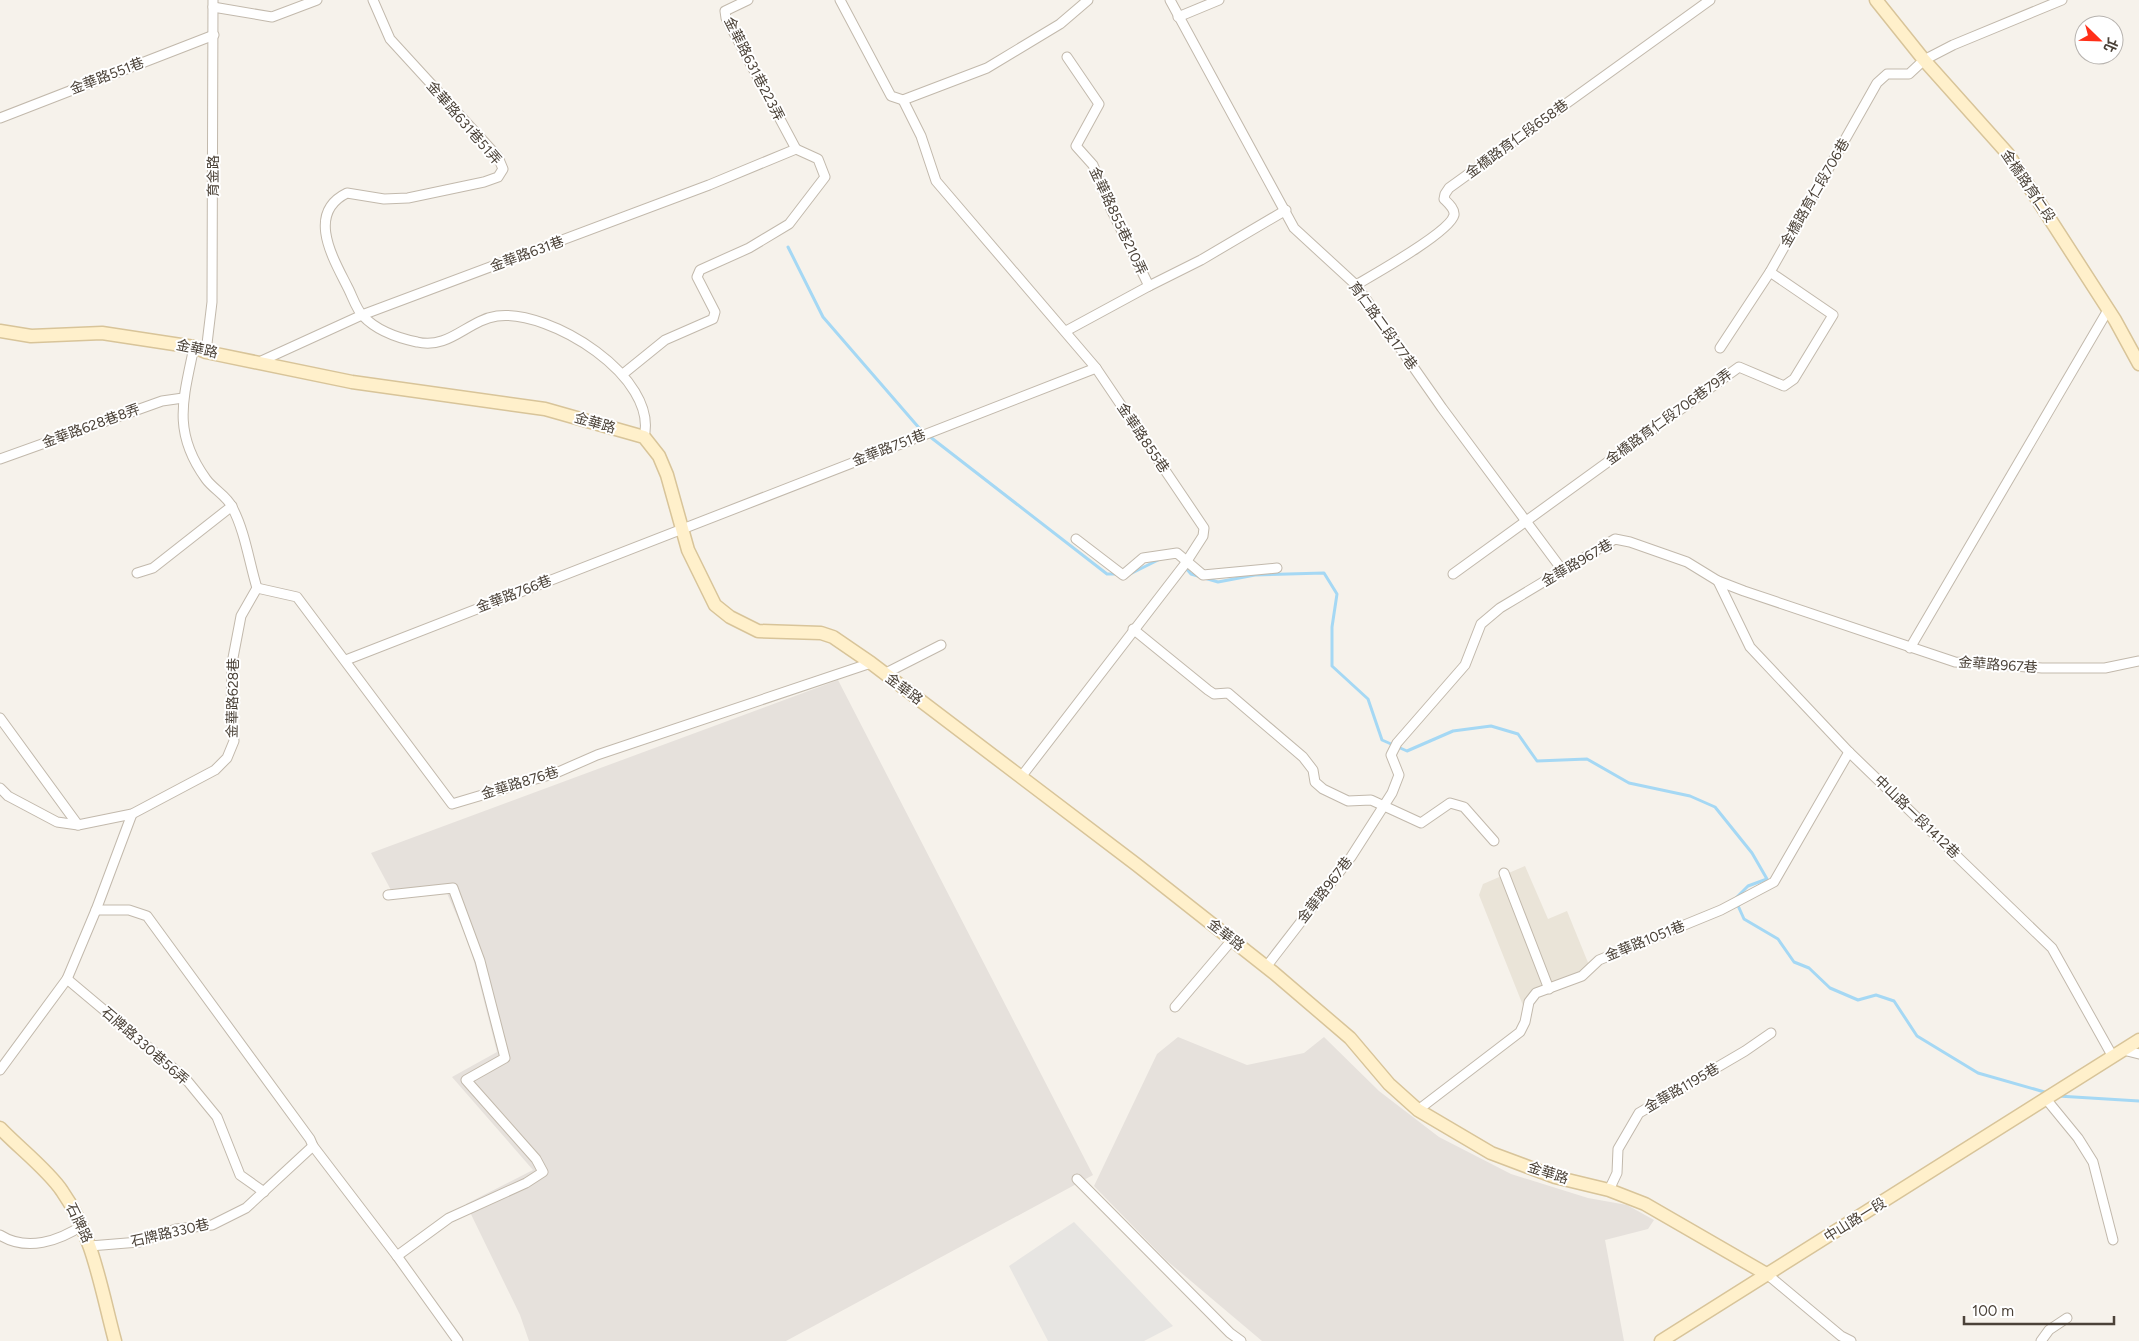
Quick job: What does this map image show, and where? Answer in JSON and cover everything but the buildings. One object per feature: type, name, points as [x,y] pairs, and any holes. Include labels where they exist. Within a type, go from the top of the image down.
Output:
[{"type":"street","points":[[214,3],[272,17],[318,0]]},
{"type":"street","name":"金華路631巷51弄","points":[[362,315],[332,256],[325,234],[325,223],[333,204],[347,193],[384,199],[408,198],[484,182],[498,176],[503,169],[498,157],[390,39],[373,0]]},
{"type":"street","name":"金華路631巷223弄","points":[[748,0],[725,11],[726,18],[796,149]]},
{"type":"street","points":[[840,0],[891,96],[903,100],[987,68],[1060,24],[1088,0]]},
{"type":"street","name":"育仁路二段177巷","points":[[1170,0],[1286,210],[1294,228],[1356,285],[1563,571]]},
{"type":"street","points":[[1178,17],[1219,0]]},
{"type":"street","name":"金橋路育仁段658巷","points":[[1356,285],[1413,251],[1449,223],[1454,216],[1454,211],[1444,199],[1444,194],[1450,188],[1710,0]]},
{"type":"street","name":"金橋路育仁段","points":[[1876,0],[1924,60],[2008,154],[2108,310],[2139,364]]},
{"type":"street","name":"金橋路育仁段706巷","points":[[1720,348],[1770,272],[1877,83],[1887,74],[1910,74],[1924,60],[1953,45],[2062,0]]},
{"type":"street","name":"育金路","points":[[200,350],[212,302],[214,3]]},
{"type":"street","name":"金華路551巷","points":[[0,118],[214,36]]},
{"type":"street","name":"金華路855巷210弄","points":[[1067,57],[1099,104],[1076,146],[1093,165],[1111,209],[1149,286]]},
{"type":"street","name":"金華路855巷","points":[[903,100],[921,136],[936,181],[1096,368],[1204,528],[1203,536],[1184,565],[1020,777]]},
{"type":"street","points":[[623,374],[665,340],[712,319],[716,312],[700,285],[697,277],[700,270],[750,248],[789,224],[825,177],[818,159],[796,149]]},
{"type":"street","name":"金華路631巷","points":[[259,362],[362,315],[699,189],[796,149]]},
{"type":"street","name":"金華路855巷210弄","points":[[1066,331],[1200,260],[1286,210]]},
{"type":"street","name":"金橋路育仁段706巷79弄","points":[[1453,574],[1739,367],[1784,386],[1794,379],[1833,316],[1770,272]]},
{"type":"street","points":[[1910,648],[2108,310]]},
{"type":"street","points":[[362,315],[386,332],[416,342],[434,345],[496,316],[536,320],[582,340],[623,374],[638,396],[646,429],[644,437]]},
{"type":"street","name":"金華路","points":[[0,331],[31,336],[102,333],[200,350],[352,382],[545,409],[644,437],[659,456],[668,475],[683,529],[700,577],[715,606],[730,617],[758,631],[822,633],[833,637],[871,663],[1266,967],[1350,1038],[1389,1084],[1418,1110],[1491,1153],[1555,1177],[1609,1190],[1645,1204],[1768,1275]]},
{"type":"street","points":[[200,350],[183,398],[182,419],[189,450],[207,481],[232,506],[257,588]]},
{"type":"street","name":"金華路751巷","points":[[683,529],[1096,368]]},
{"type":"street","name":"金華路628巷8弄","points":[[0,459],[162,401],[183,398]]},
{"type":"street","points":[[136,573],[153,568],[232,506]]},
{"type":"street","name":"金華路766巷","points":[[346,660],[683,529]]},
{"type":"street","points":[[1076,539],[1123,575],[1143,558],[1177,553],[1184,565],[1203,575],[1277,568]]},
{"type":"street","name":"金華路967巷","points":[[1266,967],[1351,857],[1383,804],[1392,794],[1399,775],[1391,755],[1397,743],[1465,665],[1481,624],[1500,608],[1615,539],[1630,542],[1687,562],[1718,581],[1955,662],[2042,668],[2105,668],[2139,661]]},
{"type":"street","name":"中山路一段1412巷","points":[[1718,581],[1750,647],[1849,752],[2052,948],[2118,1053]]},
{"type":"street","name":"金華路876巷","points":[[257,588],[298,597],[452,804],[556,773],[597,755],[871,663]]},
{"type":"street","name":"金華路628巷","points":[[0,788],[8,796],[57,822],[78,825],[132,814],[215,770],[227,758],[234,741],[231,715],[234,653],[241,616],[257,588]]},
{"type":"street","points":[[1133,629],[1208,690],[1214,694],[1228,693],[1250,711],[1303,757],[1313,770],[1315,782],[1323,789],[1348,801],[1371,800],[1383,804],[1421,822],[1450,803],[1464,807],[1494,841]]},
{"type":"street","points":[[884,674],[941,645]]},
{"type":"street","points":[[0,718],[78,825]]},
{"type":"street","name":"金華路1051巷","points":[[1418,1110],[1520,1032],[1525,1022],[1529,1002],[1536,993],[1582,976],[1599,960],[1721,910],[1774,882],[1849,752]]},
{"type":"street","points":[[0,1070],[67,979],[96,910],[132,814]]},
{"type":"street","points":[[1504,873],[1549,988]]},
{"type":"street","points":[[388,894],[454,888],[480,960],[505,1058],[466,1080],[536,1159],[543,1172],[526,1183],[448,1218],[397,1256]]},
{"type":"street","points":[[96,910],[129,910],[147,916],[310,1139],[313,1146],[397,1256],[458,1341]]},
{"type":"street","points":[[1175,1007],[1232,940]]},
{"type":"street","name":"石牌路330巷56弄","points":[[67,979],[185,1078],[217,1117],[240,1175],[264,1192]]},
{"type":"street","name":"金華路1195巷","points":[[1609,1190],[1616,1173],[1618,1149],[1639,1114],[1745,1051],[1771,1033]]},
{"type":"street","points":[[2118,1053],[2139,1040]]},
{"type":"street","points":[[2118,1053],[2139,1054]]},
{"type":"street","name":"中山路一段","points":[[1661,1341],[2118,1053]]},
{"type":"street","points":[[2047,1098],[2078,1138],[2093,1162],[2113,1240]]},
{"type":"street","name":"石牌路","points":[[0,1128],[61,1189],[83,1225],[115,1341]]},
{"type":"street","name":"石牌路330巷","points":[[90,1246],[140,1242],[176,1229],[212,1225],[246,1208],[313,1146]]},
{"type":"street","points":[[1077,1179],[1230,1333],[1241,1341]]},
{"type":"street","points":[[0,1235],[10,1242],[48,1242],[59,1239],[83,1225]]},
{"type":"street","points":[[1768,1275],[1841,1336],[1851,1341]]},
{"type":"street","points":[[2041,1341],[2049,1330],[2067,1318]]},
{"type":"shaded area","points":[[838,680],[1093,1175],[786,1341],[529,1341],[520,1315],[466,1204],[533,1170],[452,1077],[497,1052],[470,946],[446,891],[392,892],[371,853]]},
{"type":"shaded area","points":[[1525,866],[1548,919],[1567,911],[1589,965],[1580,974],[1535,991],[1524,1008],[1479,895],[1483,884]]},
{"type":"shaded area","points":[[1178,1037],[1247,1065],[1304,1053],[1324,1037],[1379,1091],[1439,1137],[1511,1174],[1588,1198],[1627,1205],[1654,1220],[1648,1229],[1605,1240],[1624,1341],[1262,1341],[1166,1260],[1094,1186],[1157,1054]]},
{"type":"shaded area","points":[[1074,1222],[1173,1326],[1144,1341],[1048,1341],[1009,1266]]},
{"type":"waterway","points":[[788,247],[823,317],[920,429],[1107,574],[1118,574]]},
{"type":"waterway","points":[[1130,574],[1160,559]]},
{"type":"waterway","points":[[1185,567],[1191,574],[1218,582],[1255,575],[1324,573],[1337,594],[1332,627],[1332,666],[1368,699],[1382,740],[1407,751],[1453,731],[1491,726],[1518,734],[1537,761],[1587,759],[1629,783],[1690,796],[1715,807],[1752,853],[1767,879],[1748,886],[1735,899],[1744,919],[1778,939],[1794,962],[1809,968],[1830,988],[1858,1000],[1876,995],[1894,1001],[1917,1036],[1978,1073],[2048,1093]]},
{"type":"waterway","points":[[2058,1096],[2139,1101]]}]
